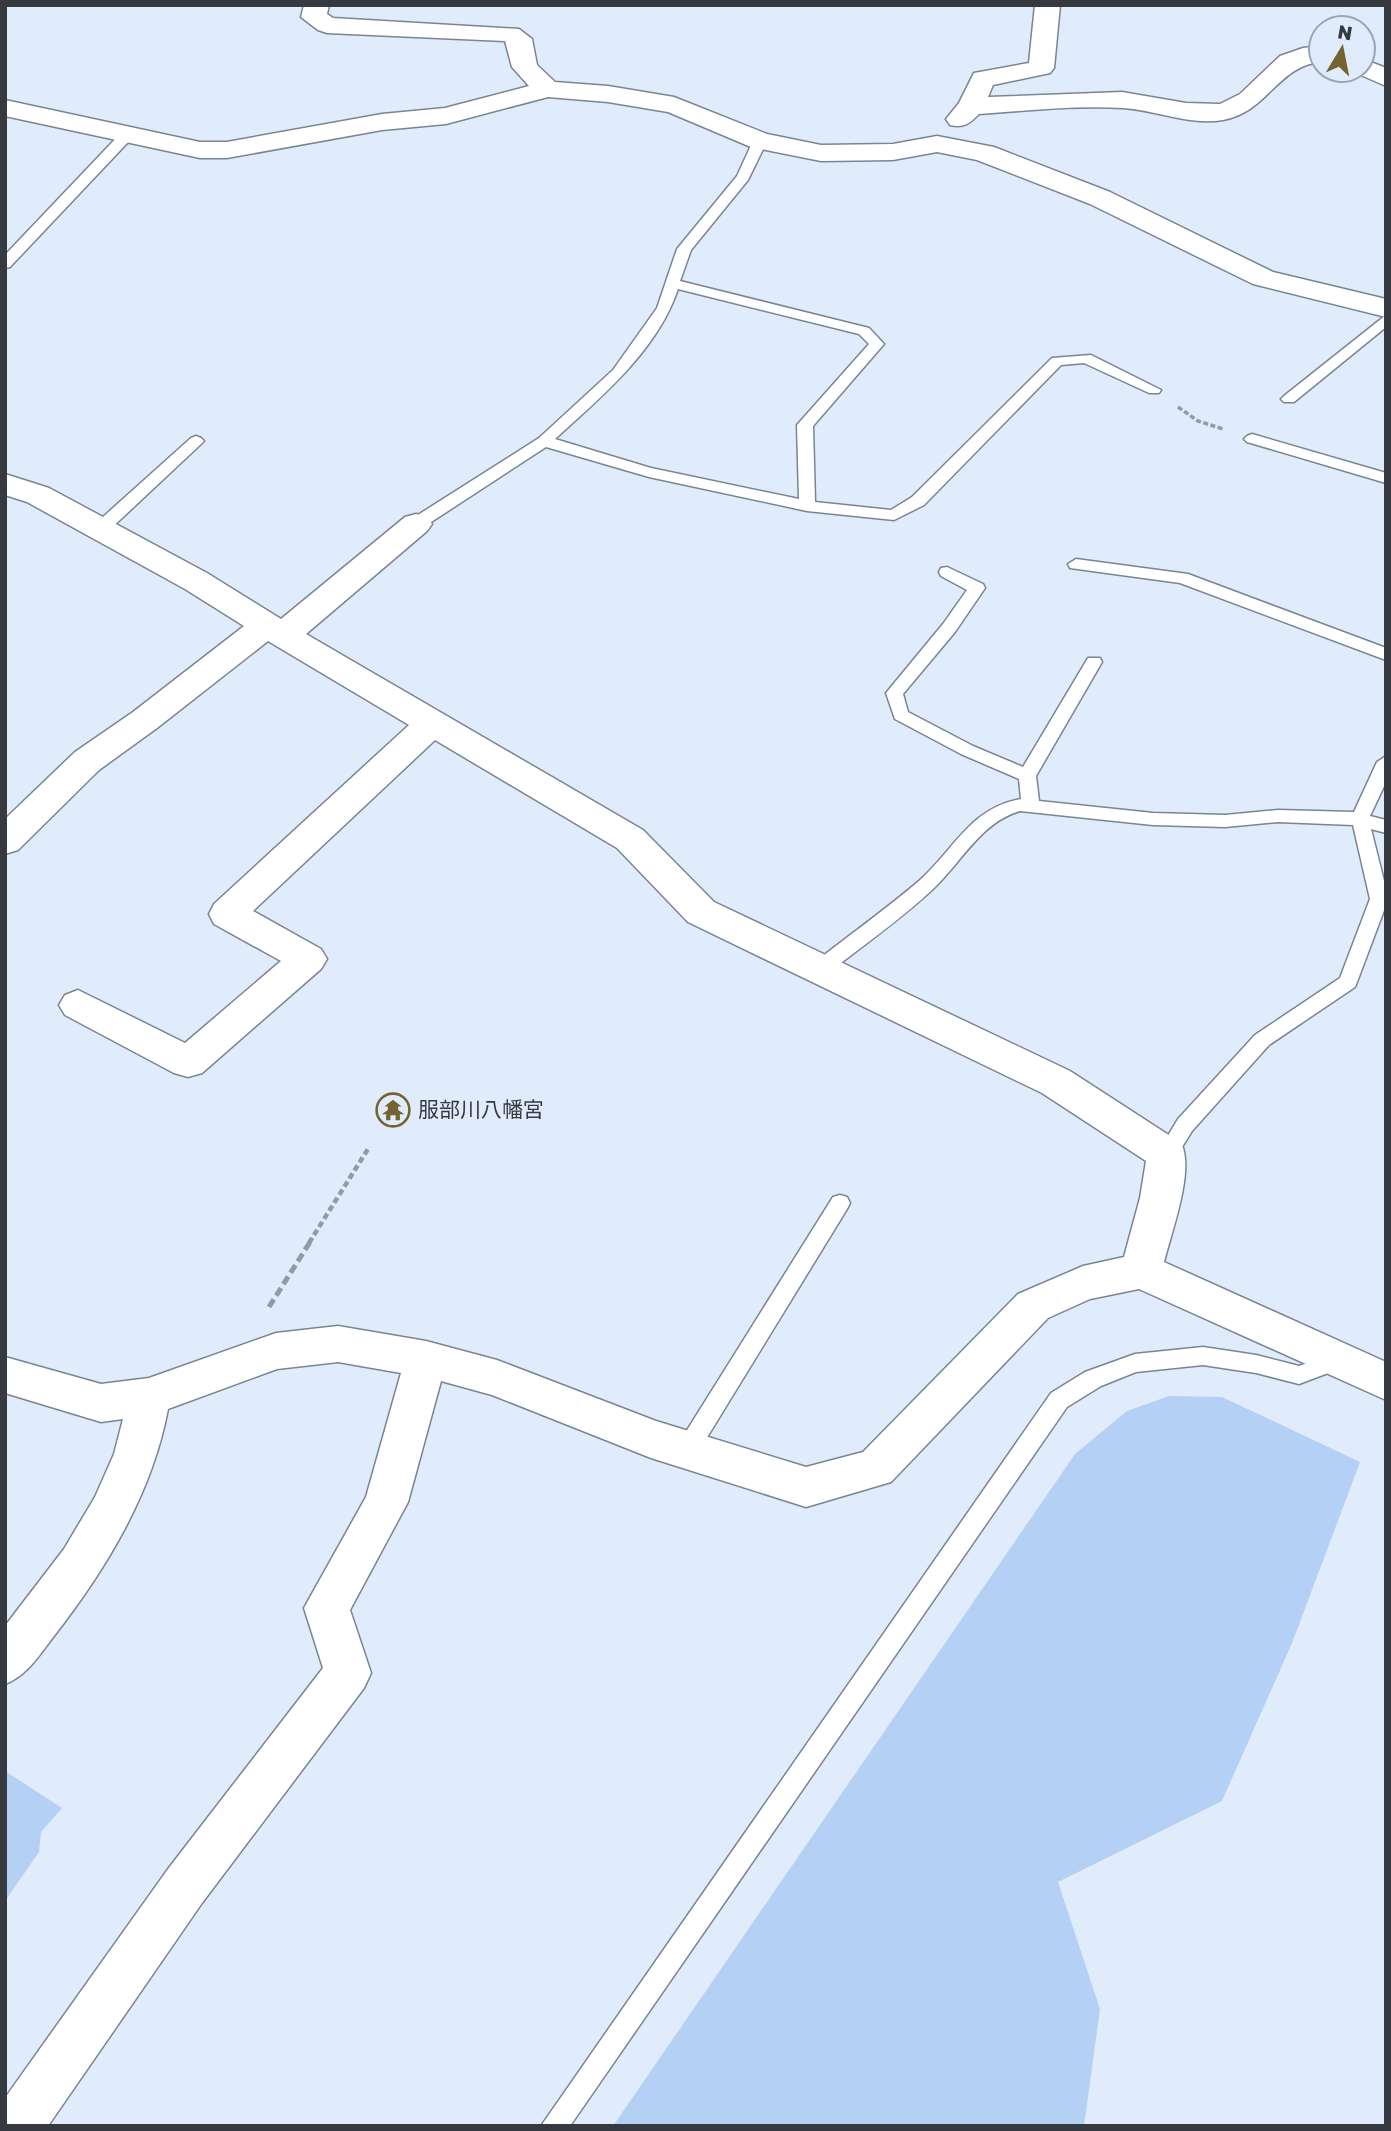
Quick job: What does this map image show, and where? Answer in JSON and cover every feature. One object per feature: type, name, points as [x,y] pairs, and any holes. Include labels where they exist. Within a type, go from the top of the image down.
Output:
[{"type":"street","points":[[317,5],[314,17],[327,25],[510,34],[519,40],[525,67],[547,89]]},
{"type":"street","points":[[455,31],[467,5]]},
{"type":"street","points":[[937,144],[971,106],[983,79],[1041,68],[1048,5]]},
{"type":"street","points":[[971,106],[1119,100],[1225,112],[1245,102],[1288,59],[1307,53]]},
{"type":"street","points":[[5,108],[126,136],[200,150],[227,150],[382,122],[446,116],[547,89],[608,94],[674,105],[760,141],[821,153],[893,152],[937,144],[984,153],[1100,198],[1263,278],[1386,309]]},
{"type":"street","points":[[5,484],[38,495],[100,529],[629,839],[701,912],[1056,1082],[1167,1154],[1160,1198],[1141,1271]]},
{"type":"street","points":[[5,841],[87,761],[276,630],[416,524]]},
{"type":"street","points":[[78,1005],[188,1062],[308,959],[227,914],[432,723]]},
{"type":"street","points":[[5,1375],[102,1403],[149,1397],[276,1351],[338,1344],[426,1359],[497,1378],[687,1450],[806,1487],[876,1468],[1033,1306],[1083,1283],[1141,1271],[1386,1382]]},
{"type":"street","points":[[5,2119],[15,2126],[185,1886],[348,1673],[327,1608],[386,1502],[426,1359]]},
{"type":"street","points":[[5,1662],[47,1611],[102,1530],[136,1454],[149,1397]]},
{"type":"lane","points":[[5,264],[126,136]]},
{"type":"lane","points":[[416,524],[544,442],[618,373],[664,308],[684,249],[743,177],[760,141]]},
{"type":"lane","points":[[673,283],[864,331],[877,344],[805,425],[807,506]]},
{"type":"lane","points":[[1289,399],[1386,319]]},
{"type":"lane","points":[[544,442],[649,472],[807,506],[894,515],[918,501],[1057,361],[1086,358],[1154,390]]},
{"type":"lane","points":[[1252,439],[1386,478]]},
{"type":"lane","points":[[100,529],[196,441]]},
{"type":"lane","points":[[1076,564],[1182,578],[1386,654]]},
{"type":"lane","points":[[947,572],[977,588],[949,628],[894,693],[901,715],[967,750],[1027,776]]},
{"type":"lane","points":[[1031,806],[1027,776],[1094,662]]},
{"type":"lane","points":[[1167,1154],[1185,1125],[1262,1040],[1348,982],[1379,899],[1360,819],[1386,762]]},
{"type":"lane","points":[[820,970],[927,884],[967,839],[998,811],[1020,805],[1153,819],[1225,821],[1278,816],[1360,819],[1386,827]]},
{"type":"lane","points":[[687,1450],[840,1203]]},
{"type":"lane","points":[[554,2126],[1059,1400],[1093,1379],[1135,1363],[1202,1356],[1256,1364],[1299,1375],[1337,1361]]},
{"type":"path","points":[[1154,390],[1198,421],[1252,439]]},
{"type":"path","points":[[231,1367],[368,1149]]},
{"type":"water","points":[[1169,1396],[1222,1397],[1360,1462],[1292,1643],[1222,1801],[1058,1882],[1100,2009],[1084,2126],[613,2126],[1075,1454],[1127,1411]]},
{"type":"water","points":[[5,1771],[62,1808],[41,1832],[39,1852],[5,1901]]},
{"type":"place","name":"服部川八幡宮","points":[[393,1110]]}]
